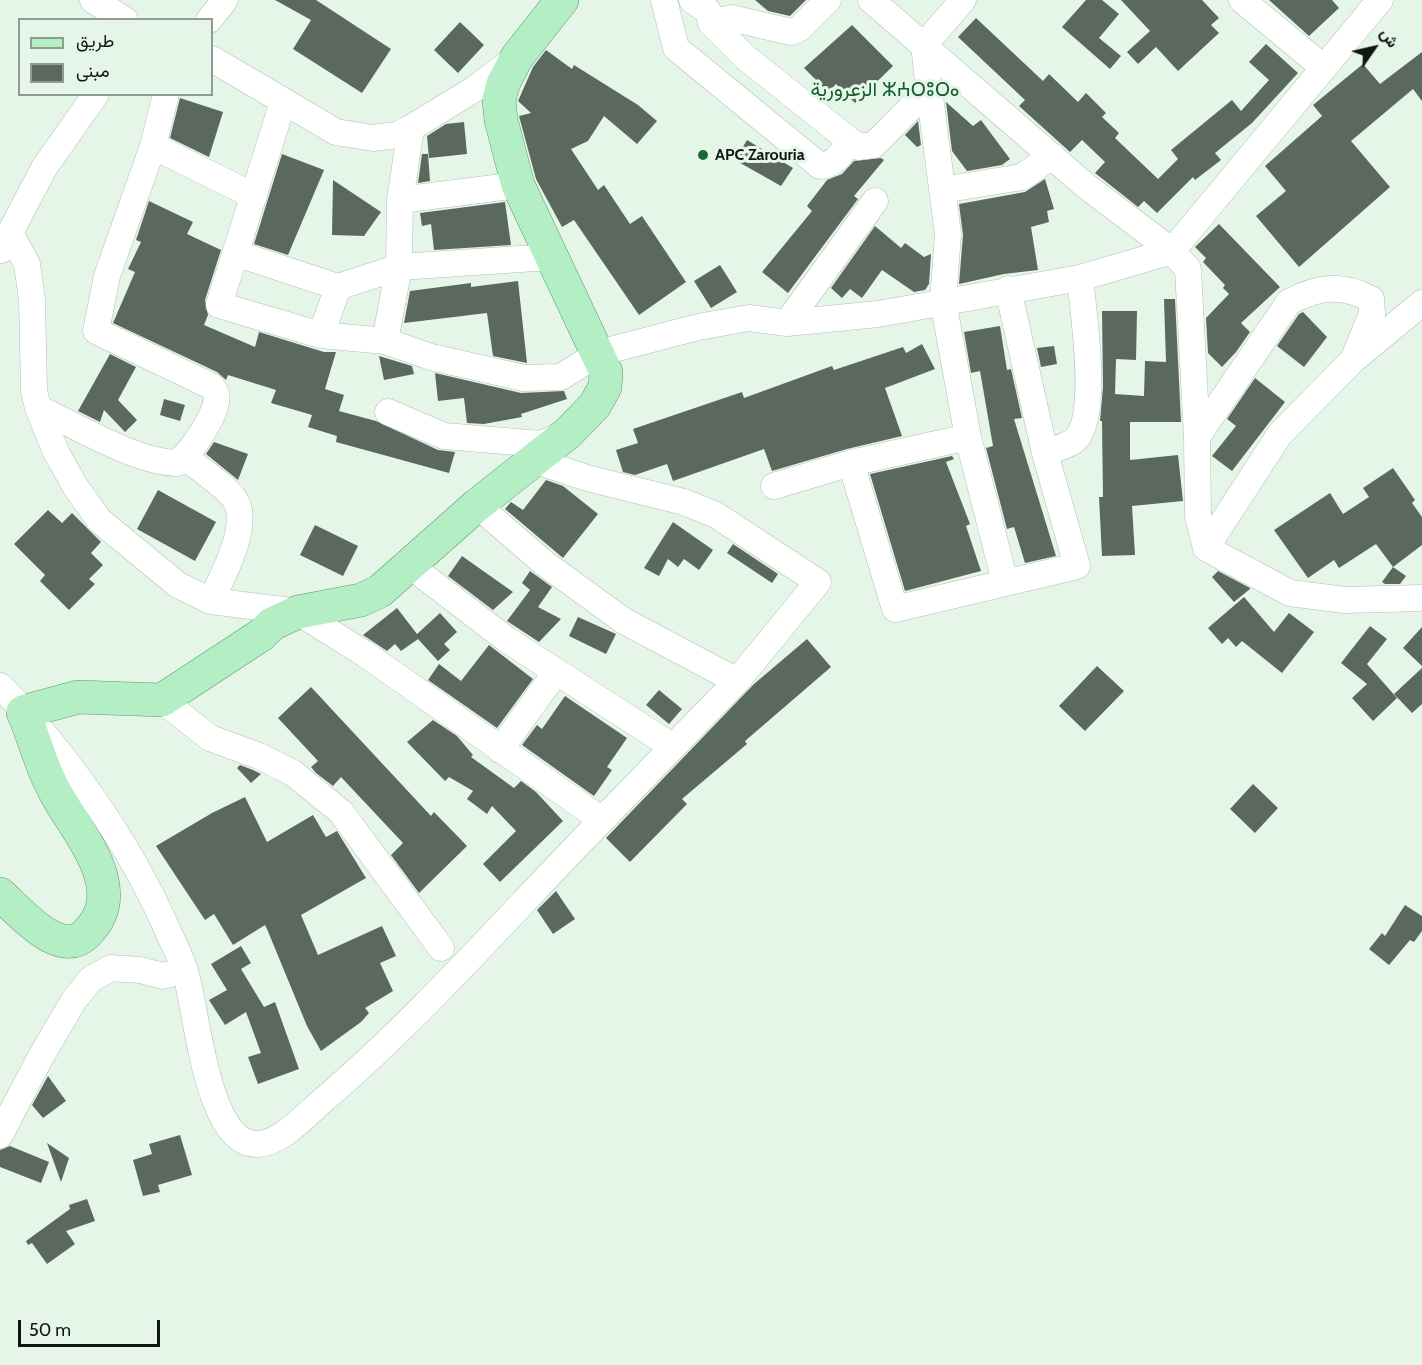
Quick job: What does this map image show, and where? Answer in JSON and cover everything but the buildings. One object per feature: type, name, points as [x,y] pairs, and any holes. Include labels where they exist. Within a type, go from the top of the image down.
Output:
[{"type":"main road","points":[[0,894],[46,935],[66,942],[80,940],[99,919],[104,901],[103,885],[93,851],[54,791],[40,762],[35,741],[22,712],[78,697],[162,700],[243,647],[272,624],[298,612],[370,597],[409,566],[477,505],[536,461],[595,405],[605,387],[606,372],[518,185],[501,120],[499,100],[503,84],[517,57],[562,0]]},
{"type":"street","points":[[93,0],[122,18]]},
{"type":"street","points":[[211,18],[225,0]]},
{"type":"street","points":[[711,23],[731,18],[790,32],[800,28],[828,0]]},
{"type":"street","points":[[871,0],[1052,156],[1172,251],[1188,269],[1197,437],[1198,516],[1206,548],[1290,593],[1345,600],[1422,598]]},
{"type":"street","points":[[963,0],[924,45],[948,234],[943,301],[968,436],[1005,582]]},
{"type":"street","points":[[1242,0],[1324,68]]},
{"type":"street","points":[[283,102],[219,304],[321,335],[385,341],[431,357],[524,378],[561,377],[599,353],[698,327],[748,318],[787,323],[878,314],[1008,289],[1080,278],[1172,251],[1380,0]]},
{"type":"street","points":[[850,141],[838,158],[829,165],[820,166],[729,89],[676,48],[674,2],[708,12],[711,23],[745,57],[858,147],[874,145],[929,88]]},
{"type":"street","points":[[213,60],[336,132],[373,138],[397,135],[411,128],[476,88],[517,57]]},
{"type":"street","points":[[95,96],[44,168],[23,204],[6,244],[27,264],[32,300],[34,391],[38,408],[56,452],[75,486],[99,520],[178,585],[211,601],[298,612],[364,654],[602,820]]},
{"type":"street","points":[[38,408],[142,457],[177,464],[185,457],[216,404],[216,393],[211,386],[96,331],[107,276],[153,146],[166,96]]},
{"type":"street","points":[[385,341],[399,267],[400,200],[411,128]]},
{"type":"street","points":[[153,146],[254,196]]},
{"type":"street","points":[[942,190],[1022,177],[1052,156]]},
{"type":"street","points":[[400,200],[518,185]]},
{"type":"street","points":[[787,323],[875,201]]},
{"type":"street","points":[[235,254],[338,287],[399,267],[550,257]]},
{"type":"street","points":[[1045,453],[1074,441],[1080,432],[1090,386],[1080,278]]},
{"type":"street","points":[[321,335],[338,287]]},
{"type":"street","points":[[851,463],[895,609],[1077,566],[1045,453],[1008,289]]},
{"type":"street","points":[[1197,437],[1289,302],[1312,290],[1355,291],[1371,299],[1372,314],[1353,360]]},
{"type":"street","points":[[1206,548],[1280,434],[1353,360],[1422,303]]},
{"type":"street","points":[[388,412],[444,436],[541,444],[568,433]]},
{"type":"street","points":[[774,486],[851,463],[968,436]]},
{"type":"street","points":[[185,457],[230,493],[239,510],[237,536],[211,601]]},
{"type":"street","points":[[0,686],[77,777],[116,834],[152,895],[185,970],[213,1100],[230,1131],[242,1140],[260,1144],[290,1129],[363,1066],[436,995],[737,681],[818,582],[716,515],[684,502],[587,478],[536,461]]},
{"type":"street","points":[[477,505],[544,563],[624,621],[737,681]]},
{"type":"street","points":[[409,566],[506,639],[673,747]]},
{"type":"street","points":[[500,750],[556,672]]},
{"type":"street","points":[[162,700],[210,738],[259,756],[293,773],[341,812],[441,948]]},
{"type":"street","points":[[80,940],[111,968]]},
{"type":"street","points":[[0,1135],[39,1060],[74,1000],[91,979],[111,968],[140,970],[163,976],[185,970]]},
{"type":"place","name":"APC Zarouria","points":[[703,155]]},
{"type":"district","name":"الزعرورية ⵣⵄⵔⵓⵔⴰ","points":[[885,90]]}]
